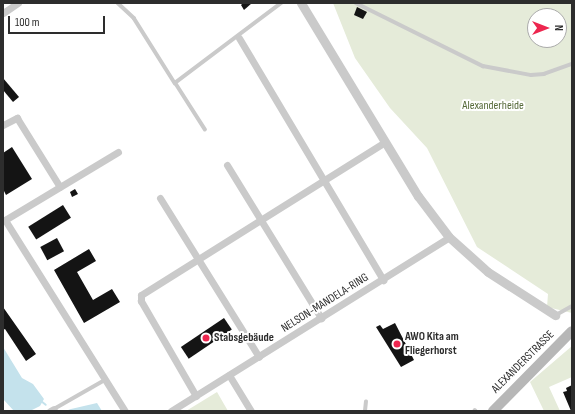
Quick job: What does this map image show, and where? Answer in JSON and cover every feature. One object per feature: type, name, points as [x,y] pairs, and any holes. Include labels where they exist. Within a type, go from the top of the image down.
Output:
[{"type":"main road","name":"ALEXANDERSTRASSE","points":[[492,411],[572,331]]},
{"type":"street","points":[[3,13],[18,3]]},
{"type":"street","points":[[301,3],[418,196],[449,237],[488,272],[555,315]]},
{"type":"street","points":[[239,38],[326,179],[383,280]]},
{"type":"street","points":[[3,125],[17,118],[60,187]]},
{"type":"street","points":[[196,396],[141,301],[141,295],[385,142]]},
{"type":"street","points":[[118,152],[5,221],[125,411]]},
{"type":"street","points":[[227,165],[262,219],[321,318]]},
{"type":"street","points":[[160,198],[259,357]]},
{"type":"street","name":"NELSON-MANDELA-RING","points":[[171,411],[383,280],[449,237]]},
{"type":"street","points":[[229,375],[251,411]]},
{"type":"lane","points":[[118,3],[134,18],[205,130]]},
{"type":"lane","points":[[175,83],[280,3]]},
{"type":"lane","points":[[356,3],[483,66],[531,75],[544,74],[572,64]]},
{"type":"lane","points":[[555,315],[572,306]]},
{"type":"lane","points":[[52,410],[105,380]]},
{"type":"lane","points":[[365,411],[366,402]]},
{"type":"green space","name":"Alexanderheide","points":[[333,3],[572,3],[572,313],[547,307],[548,294],[477,247],[427,148],[390,108],[355,58]]},
{"type":"green space","points":[[572,346],[572,377],[549,387],[560,411],[544,411],[530,382]]},
{"type":"green space","points":[[217,392],[228,411],[186,411],[204,400]]},
{"type":"water","points":[[3,347],[22,378],[33,384],[44,399],[40,406],[30,411],[14,411],[3,399]]},
{"type":"water","points":[[97,403],[102,411],[65,411],[71,409]]},
{"type":"building","points":[[243,3],[252,3],[244,10],[241,5]]},
{"type":"building","points":[[357,7],[367,12],[363,19],[354,15]]},
{"type":"building","points":[[3,78],[19,97],[13,102],[3,90]]},
{"type":"building","points":[[12,147],[32,179],[6,195],[3,189],[3,153]]},
{"type":"building","points":[[75,189],[78,194],[72,197],[70,192]]},
{"type":"building","points":[[63,205],[71,218],[36,239],[28,227]]},
{"type":"building","points":[[57,238],[64,251],[47,260],[40,247]]},
{"type":"building","points":[[89,249],[96,261],[77,272],[93,300],[112,289],[120,302],[84,323],[54,270]]},
{"type":"building","points":[[3,307],[36,354],[26,361],[5,329],[3,330]]},
{"type":"building","name":"Stabsgebäude","points":[[224,318],[232,330],[189,359],[181,347]]},
{"type":"building","name":"AWO Kita am Fliegerhorst","points":[[395,323],[414,360],[401,367],[376,327],[380,325],[383,329]]},
{"type":"building","points":[[572,385],[571,411],[563,392],[567,391],[566,388]]},
{"type":"waterway","points":[[41,401],[46,405]]},
{"type":"place","name":"Stabsgebäude","points":[[206,338]]},
{"type":"place","name":"AWO Kita am Fliegerhorst","points":[[397,344]]}]
